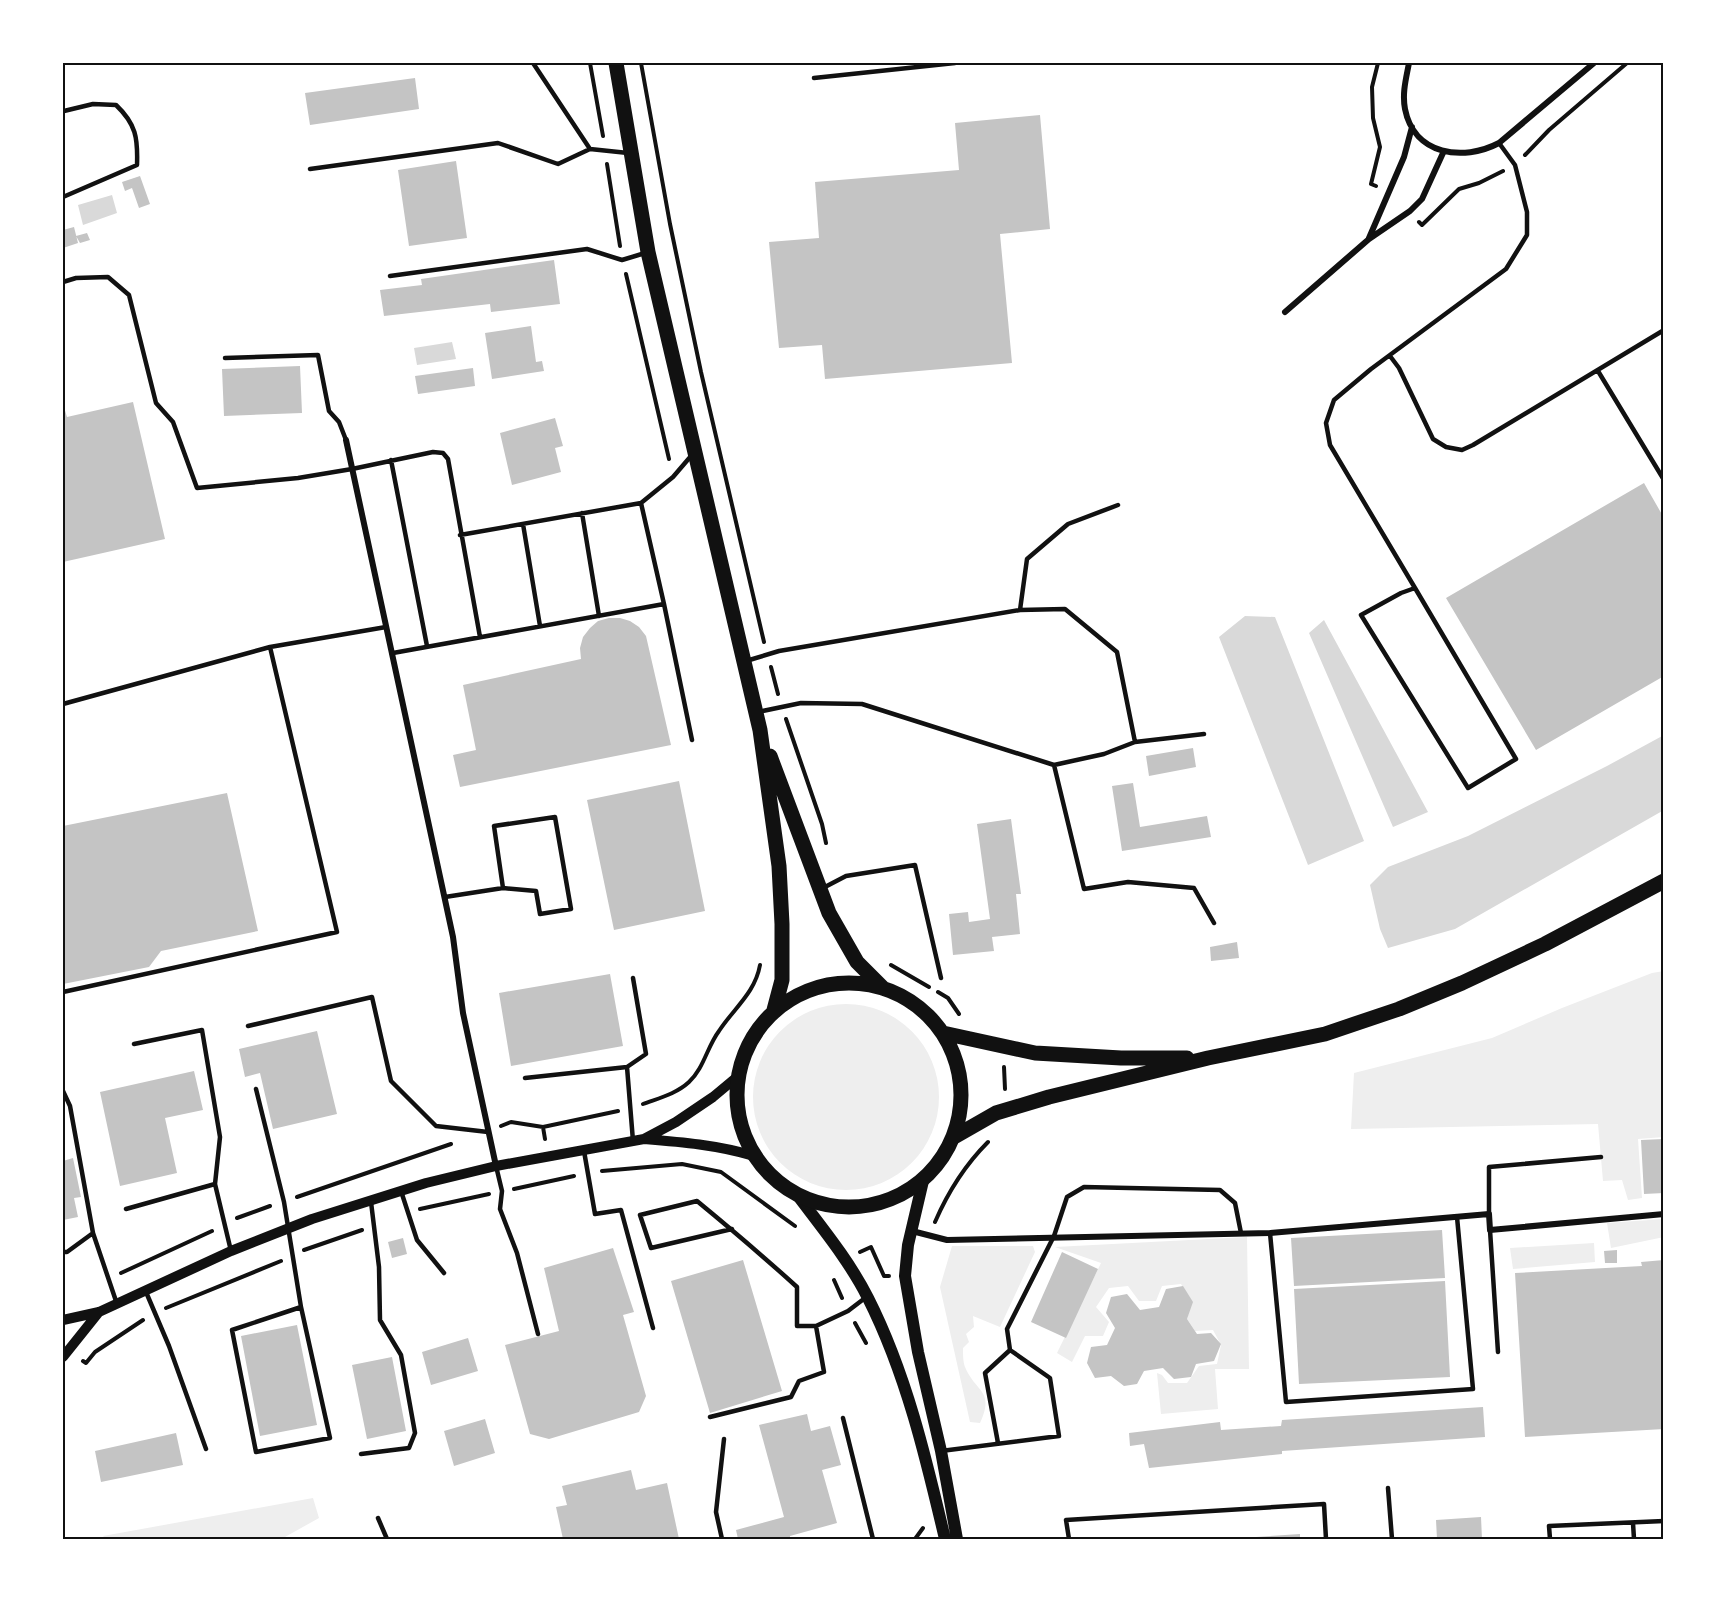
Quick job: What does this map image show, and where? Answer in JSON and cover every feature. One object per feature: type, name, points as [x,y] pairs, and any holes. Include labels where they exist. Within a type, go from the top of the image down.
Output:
[{"type":"main road","points":[[616,63],[648,252],[760,730],[779,866],[782,913],[782,980],[774,1010]]},
{"type":"main road","points":[[760,730],[829,914],[857,962],[883,988]]},
{"type":"main road","points":[[954,1137],[996,1113],[1009,1109],[1208,1058],[1325,1034],[1399,1009],[1462,983],[1545,944],[1664,881]]},
{"type":"main road","points":[[855,983],[883,988],[906,999],[927,1014],[943,1033],[960,1073],[962,1094],[960,1116],[954,1137],[941,1161],[923,1181],[901,1196],[876,1205],[858,1207],[823,1205],[798,1196],[781,1185],[766,1172],[754,1156],[742,1131],[736,1104],[737,1077],[744,1052],[757,1029],[774,1010],[798,994],[826,985],[855,983]]},
{"type":"main road","points":[[943,1033],[1035,1053],[1121,1058],[1208,1058]]},
{"type":"main road","points":[[923,1181],[905,1276],[918,1352],[941,1451],[957,1539]]},
{"type":"main road","points":[[798,1196],[835,1246],[867,1296],[893,1356],[934,1491],[945,1539]]},
{"type":"street","points":[[1409,63],[1403,93],[1405,111],[1412,127],[1424,141],[1443,153],[1484,151],[1498,143],[1594,63]]},
{"type":"street","points":[[1369,239],[1404,157],[1412,127]]},
{"type":"street","points":[[1285,312],[1369,239],[1410,211],[1422,199],[1443,153]]},
{"type":"street","points":[[346,440],[445,897],[463,1013],[496,1166]]},
{"type":"street","points":[[638,1140],[676,1122],[713,1097],[737,1077]]},
{"type":"street","points":[[63,1320],[99,1312],[231,1251],[312,1219],[400,1191],[496,1166],[584,1148],[638,1140],[695,1143],[732,1149],[754,1156]]},
{"type":"street","points":[[912,1231],[947,1240],[1270,1233],[1489,1214],[1490,1230],[1664,1215]]},
{"type":"street","points":[[63,1357],[99,1312]]},
{"type":"lane","points":[[533,63],[590,148]]},
{"type":"lane","points":[[814,78],[955,63]]},
{"type":"lane","points":[[63,197],[137,165],[138,141],[129,117],[116,105],[93,104],[64,111]]},
{"type":"lane","points":[[310,168],[498,143],[558,164],[590,148],[630,153]]},
{"type":"lane","points":[[1415,588],[1361,615],[1468,788],[1516,759],[1415,588],[1330,445],[1326,423],[1334,400],[1506,269],[1527,235],[1527,212],[1515,165],[1498,143]]},
{"type":"lane","points":[[390,276],[587,249],[622,260],[648,252]]},
{"type":"lane","points":[[63,282],[76,278],[108,277],[129,295],[156,403],[173,422],[197,488],[297,478],[433,452],[443,453],[448,459],[480,637]]},
{"type":"lane","points":[[1390,356],[1399,368],[1433,439],[1446,447],[1462,450],[1473,446],[1664,330]]},
{"type":"lane","points":[[225,358],[318,354],[329,411],[339,422],[346,440]]},
{"type":"lane","points":[[1598,371],[1664,480]]},
{"type":"lane","points":[[460,535],[641,503],[673,477],[695,451]]},
{"type":"lane","points":[[391,460],[427,646]]},
{"type":"lane","points":[[641,503],[692,740]]},
{"type":"lane","points":[[1020,610],[1027,559],[1068,524],[1118,505]]},
{"type":"lane","points":[[582,513],[599,616]]},
{"type":"lane","points":[[523,524],[540,626]]},
{"type":"lane","points":[[393,653],[664,604]]},
{"type":"lane","points":[[744,662],[779,651],[1020,610],[1065,609],[1118,652],[1135,742]]},
{"type":"lane","points":[[63,704],[270,647],[386,627]]},
{"type":"lane","points":[[63,992],[337,932],[270,647]]},
{"type":"lane","points":[[756,713],[801,704],[862,704],[1054,765],[1104,754],[1135,742],[1204,734]]},
{"type":"lane","points":[[1054,765],[1084,889],[1128,882],[1194,888],[1214,923]]},
{"type":"lane","points":[[445,897],[503,888],[537,891],[540,914],[571,909],[555,817],[494,826],[503,888]]},
{"type":"lane","points":[[821,889],[846,876],[915,865],[941,978]]},
{"type":"lane","points":[[525,1078],[627,1067],[646,1054],[633,978]]},
{"type":"lane","points":[[248,1026],[372,997],[391,1081],[436,1126],[488,1132]]},
{"type":"lane","points":[[134,1044],[202,1030],[220,1137],[215,1184],[231,1251]]},
{"type":"lane","points":[[627,1067],[631,1108],[638,1140]]},
{"type":"lane","points":[[256,1089],[284,1202],[300,1307],[330,1438],[256,1452],[232,1330],[300,1307]]},
{"type":"lane","points":[[63,1092],[70,1106],[93,1233],[117,1304]]},
{"type":"lane","points":[[584,1148],[595,1214],[621,1210],[653,1328]]},
{"type":"lane","points":[[1489,1214],[1489,1167],[1601,1157]]},
{"type":"lane","points":[[496,1166],[502,1191],[500,1209],[517,1253],[538,1334]]},
{"type":"lane","points":[[126,1209],[215,1184]]},
{"type":"lane","points":[[941,1451],[1059,1436],[1050,1378],[1010,1350],[1007,1329],[1054,1236],[1067,1197],[1084,1187],[1220,1190],[1235,1203],[1241,1233]]},
{"type":"lane","points":[[400,1191],[417,1240],[444,1273]]},
{"type":"lane","points":[[361,1454],[409,1448],[415,1433],[401,1355],[380,1320],[379,1267],[370,1200]]},
{"type":"lane","points":[[732,1229],[651,1248],[640,1215],[697,1201],[732,1229],[797,1287],[797,1326],[816,1326],[848,1311],[867,1296]]},
{"type":"lane","points":[[1270,1233],[1286,1402],[1473,1389],[1457,1217]]},
{"type":"lane","points":[[1490,1230],[1498,1352]]},
{"type":"lane","points":[[63,1252],[67,1252],[93,1233]]},
{"type":"lane","points":[[145,1289],[169,1346],[206,1449]]},
{"type":"lane","points":[[710,1418],[791,1397],[799,1381],[824,1372],[816,1326]]},
{"type":"lane","points":[[998,1443],[986,1373],[1010,1350]]},
{"type":"lane","points":[[843,1419],[873,1539]]},
{"type":"lane","points":[[722,1539],[716,1512],[724,1439]]},
{"type":"lane","points":[[1388,1488],[1392,1539]]},
{"type":"lane","points":[[1069,1539],[1066,1520],[1323,1504],[1326,1539]]},
{"type":"lane","points":[[378,1518],[387,1539]]},
{"type":"lane","points":[[1550,1539],[1549,1526],[1664,1521]]},
{"type":"lane","points":[[1633,1523],[1634,1539]]},
{"type":"path","points":[[641,63],[670,224],[701,372],[767,654],[782,707],[822,825],[827,848]]},
{"type":"path","points":[[1371,184],[1380,147],[1372,118],[1372,87],[1378,63]]},
{"type":"path","points":[[543,1127],[631,1108],[675,1092],[689,1082],[699,1070],[718,1032],[745,1000],[758,978],[761,959]]},
{"type":"path","points":[[887,963],[948,998],[957,1014],[965,1017]]},
{"type":"path","points":[[1005,1047],[1005,1096],[1009,1109]]},
{"type":"path","points":[[930,1235],[948,1193],[969,1160],[991,1139]]},
{"type":"shaded area","points":[[112,195],[117,213],[83,225],[78,205]]},
{"type":"shaded area","points":[[452,342],[456,359],[417,365],[414,348]]},
{"type":"shaded area","points":[[1245,616],[1275,617],[1364,841],[1308,865],[1219,637]]},
{"type":"shaded area","points":[[1324,620],[1428,812],[1393,827],[1309,633]]},
{"type":"shaded area","points":[[1664,735],[1664,810],[1455,929],[1388,948],[1380,929],[1370,885],[1388,867],[1468,836]]},
{"type":"shaded area","points":[[1664,971],[1664,1137],[1638,1139],[1642,1198],[1628,1200],[1622,1180],[1603,1181],[1598,1124],[1351,1129],[1354,1073],[1492,1038],[1562,1008],[1652,973]]},
{"type":"shaded area","points":[[846,1004],[864,1005],[882,1011],[898,1019],[912,1031],[924,1045],[932,1061],[938,1079],[938,1115],[932,1133],[924,1149],[912,1163],[898,1175],[882,1183],[864,1189],[846,1190],[828,1189],[810,1183],[794,1175],[780,1163],[768,1149],[760,1133],[754,1115],[753,1097],[754,1079],[760,1061],[768,1045],[780,1031],[794,1019],[810,1011],[828,1005]]},
{"type":"shaded area","points":[[1664,1219],[1664,1237],[1611,1248],[1607,1223]]},
{"type":"shaded area","points":[[1247,1237],[1249,1369],[1215,1369],[1218,1409],[1161,1414],[1157,1373],[1162,1375],[1168,1383],[1187,1383],[1199,1366],[1217,1364],[1221,1345],[1213,1330],[1195,1331],[1187,1319],[1192,1302],[1181,1284],[1162,1286],[1156,1301],[1139,1301],[1128,1286],[1109,1288],[1096,1307],[1109,1322],[1103,1336],[1085,1336],[1072,1362],[1057,1353],[1101,1263],[1055,1247]]},
{"type":"shaded area","points":[[1594,1243],[1595,1262],[1513,1269],[1510,1248]]},
{"type":"shaded area","points":[[952,1246],[1033,1246],[1035,1252],[1000,1327],[973,1316],[974,1327],[966,1334],[969,1342],[963,1348],[964,1365],[969,1376],[982,1392],[986,1404],[980,1423],[970,1422],[940,1287]]},
{"type":"shaded area","points":[[313,1498],[319,1518],[285,1539],[106,1539],[103,1536]]},
{"type":"building","points":[[415,78],[419,109],[310,125],[305,93]]},
{"type":"building","points":[[1040,115],[1050,229],[1000,234],[1012,363],[825,379],[822,345],[779,348],[769,242],[819,238],[815,182],[959,170],[955,123]]},
{"type":"building","points":[[456,161],[467,238],[409,246],[398,170]]},
{"type":"building","points":[[140,176],[150,204],[139,208],[132,188],[125,191],[122,182]]},
{"type":"building","points":[[74,227],[78,243],[63,248],[63,230]]},
{"type":"building","points":[[87,233],[90,240],[80,243],[76,236]]},
{"type":"building","points":[[554,260],[560,304],[491,312],[490,304],[384,316],[380,290],[422,285],[421,279]]},
{"type":"building","points":[[531,326],[536,362],[542,361],[544,371],[492,379],[485,333]]},
{"type":"building","points":[[300,366],[302,413],[224,416],[222,369]]},
{"type":"building","points":[[473,368],[475,386],[418,394],[415,376]]},
{"type":"building","points":[[133,402],[165,539],[63,562],[63,404],[67,417]]},
{"type":"building","points":[[555,418],[563,446],[555,448],[561,472],[512,485],[500,433]]},
{"type":"building","points":[[1644,483],[1664,518],[1664,676],[1536,750],[1446,598]]},
{"type":"building","points":[[609,618],[630,621],[646,636],[671,745],[460,787],[453,755],[476,750],[463,685],[581,659],[580,648],[583,637],[598,621]]},
{"type":"building","points":[[1193,748],[1196,767],[1149,776],[1146,756]]},
{"type":"building","points":[[679,781],[705,911],[614,930],[587,800]]},
{"type":"building","points":[[1133,783],[1140,827],[1207,816],[1211,837],[1122,851],[1112,786]]},
{"type":"building","points":[[227,793],[258,931],[161,951],[149,967],[63,984],[63,826]]},
{"type":"building","points":[[1011,819],[1021,894],[1016,894],[1020,934],[992,937],[994,951],[953,955],[949,914],[968,912],[969,922],[990,919],[977,824]]},
{"type":"building","points":[[1237,942],[1239,958],[1211,961],[1210,947]]},
{"type":"building","points":[[610,974],[623,1046],[511,1066],[499,993]]},
{"type":"building","points":[[317,1031],[337,1114],[273,1129],[260,1073],[245,1077],[239,1049]]},
{"type":"building","points":[[194,1071],[203,1110],[165,1118],[177,1173],[120,1186],[100,1092]]},
{"type":"building","points":[[1664,1139],[1664,1193],[1644,1194],[1641,1140]]},
{"type":"building","points":[[73,1158],[81,1197],[74,1198],[78,1217],[63,1220],[63,1161]]},
{"type":"building","points":[[1442,1230],[1445,1278],[1294,1286],[1291,1238]]},
{"type":"building","points":[[403,1238],[407,1254],[392,1258],[388,1242]]},
{"type":"building","points":[[613,1248],[634,1312],[623,1315],[646,1396],[639,1412],[549,1439],[530,1434],[505,1345],[559,1331],[544,1268]]},
{"type":"building","points":[[1617,1250],[1617,1263],[1605,1263],[1604,1251]]},
{"type":"building","points":[[1062,1252],[1098,1269],[1066,1338],[1031,1322]]},
{"type":"building","points":[[743,1260],[782,1391],[710,1413],[671,1281]]},
{"type":"building","points":[[1664,1260],[1664,1429],[1525,1437],[1515,1273],[1642,1266],[1641,1262]]},
{"type":"building","points":[[1445,1281],[1450,1377],[1299,1384],[1294,1289]]},
{"type":"building","points":[[1183,1286],[1193,1302],[1187,1319],[1197,1334],[1211,1333],[1221,1344],[1214,1361],[1196,1364],[1191,1377],[1174,1379],[1163,1368],[1144,1371],[1137,1384],[1124,1386],[1111,1376],[1095,1378],[1087,1363],[1091,1347],[1107,1345],[1115,1328],[1106,1313],[1111,1297],[1127,1294],[1140,1310],[1159,1307],[1166,1289]]},
{"type":"building","points":[[297,1325],[317,1425],[260,1436],[241,1336]]},
{"type":"building","points":[[468,1338],[478,1371],[431,1385],[422,1352]]},
{"type":"building","points":[[392,1357],[406,1431],[367,1439],[352,1365]]},
{"type":"building","points":[[1483,1407],[1485,1437],[1282,1451],[1282,1454],[1149,1468],[1144,1444],[1130,1446],[1129,1433],[1220,1422],[1221,1430],[1281,1426],[1282,1420]]},
{"type":"building","points":[[807,1414],[811,1431],[830,1426],[841,1465],[822,1470],[837,1523],[790,1536],[790,1539],[738,1539],[736,1530],[784,1517],[759,1425]]},
{"type":"building","points":[[485,1419],[495,1453],[454,1466],[444,1431]]},
{"type":"building","points":[[176,1433],[183,1465],[101,1482],[95,1451]]},
{"type":"building","points":[[631,1470],[636,1490],[667,1483],[679,1539],[563,1539],[556,1507],[567,1505],[562,1486]]},
{"type":"building","points":[[1481,1517],[1482,1539],[1437,1539],[1436,1520]]},
{"type":"building","points":[[1300,1534],[1300,1539],[1256,1539],[1256,1537]]}]
